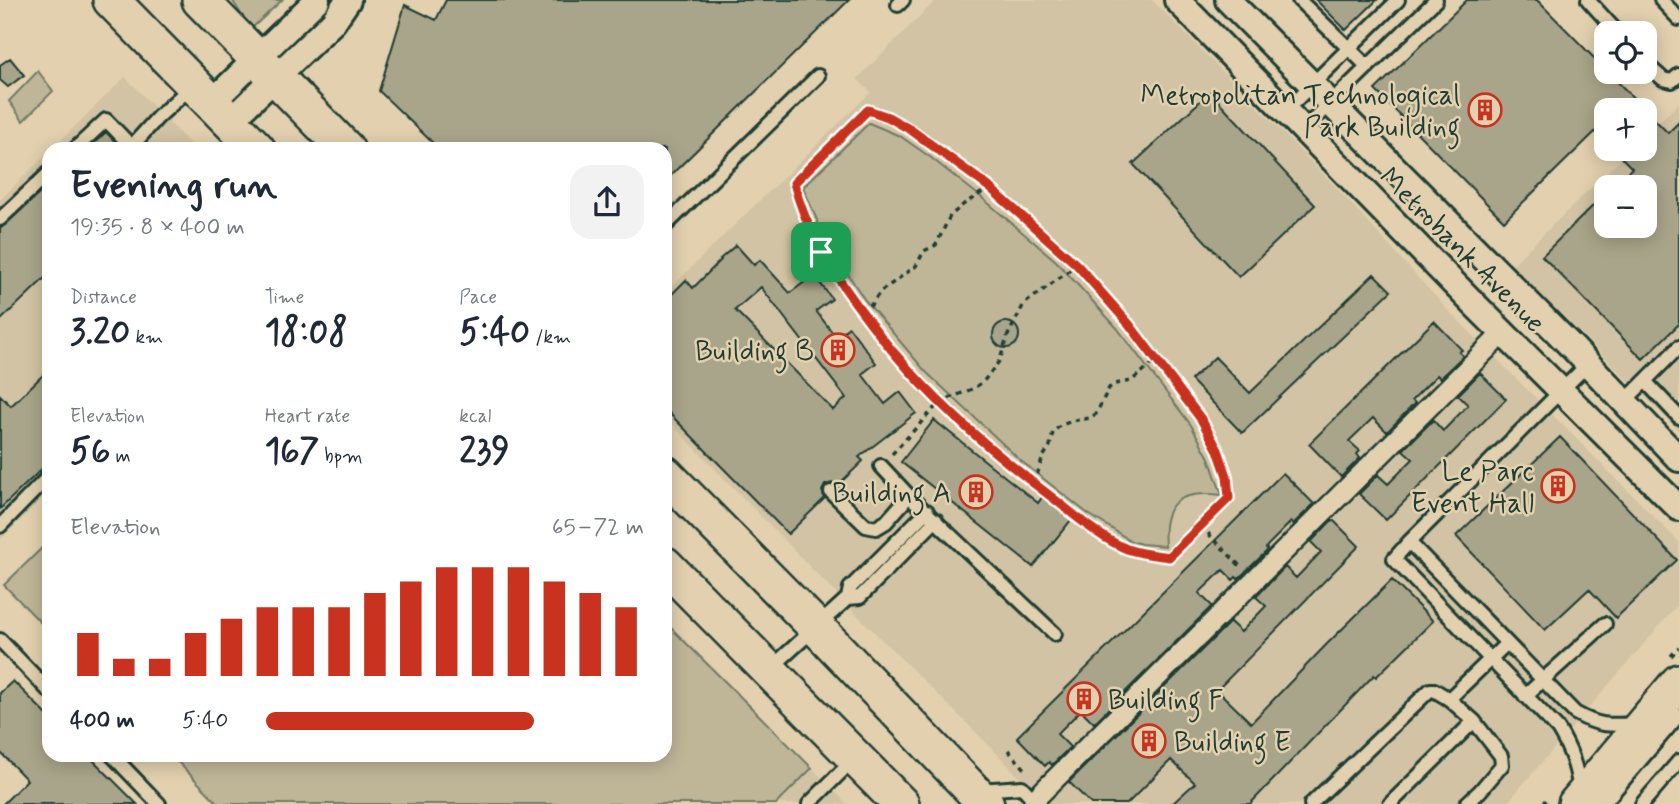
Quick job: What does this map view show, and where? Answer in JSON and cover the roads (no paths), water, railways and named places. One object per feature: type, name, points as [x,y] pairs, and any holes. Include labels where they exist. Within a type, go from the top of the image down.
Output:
[{"type":"main road","points":[[111,0],[250,142]]},
{"type":"main road","points":[[201,0],[339,142]]},
{"type":"main road","points":[[672,481],[979,797]]},
{"type":"main road","points":[[672,572],[901,804]]},
{"type":"main road","points":[[1587,802],[1644,723],[1679,682]]},
{"type":"street","points":[[267,67],[317,0]]},
{"type":"street","points":[[212,102],[333,22],[348,0]]},
{"type":"street","name":"Metrobank Avenue","points":[[1177,0],[1503,333],[1679,508]]},
{"type":"street","name":"Metrobank Avenue","points":[[1228,0],[1679,459]]},
{"type":"street","points":[[1036,802],[1503,333]]},
{"type":"lane","points":[[1299,0],[1368,67]]},
{"type":"lane","points":[[1285,111],[1398,0]]},
{"type":"lane","points":[[1303,130],[1436,0]]},
{"type":"lane","points":[[1588,0],[1607,21]]},
{"type":"lane","points":[[1661,0],[1679,19]]},
{"type":"lane","points":[[1657,74],[1663,79],[1672,81],[1679,75]]},
{"type":"lane","points":[[672,219],[818,76]]},
{"type":"lane","points":[[138,142],[158,117],[212,102]]},
{"type":"lane","points":[[82,142],[106,120],[127,142]]},
{"type":"lane","points":[[0,219],[42,180]]},
{"type":"lane","points":[[1625,402],[1679,347]]},
{"type":"lane","points":[[1588,364],[1394,559],[1558,729],[1569,747],[1587,802],[1679,715]]},
{"type":"lane","points":[[1645,381],[1679,417]]},
{"type":"lane","points":[[881,466],[909,496],[1055,634]]},
{"type":"lane","points":[[0,526],[42,483]]},
{"type":"lane","points":[[831,492],[866,526],[876,528],[886,522],[909,496]]},
{"type":"lane","points":[[770,670],[848,598],[860,597],[931,516]]},
{"type":"lane","points":[[1409,542],[1575,713],[1591,722],[1611,726],[1644,723]]},
{"type":"lane","points":[[1525,696],[1605,624]]},
{"type":"lane","points":[[0,641],[42,684]]},
{"type":"lane","points":[[1449,699],[1507,643]]},
{"type":"lane","points":[[1311,804],[1430,690],[1449,699],[1474,722],[1502,755],[1502,765],[1466,804]]},
{"type":"lane","points":[[1390,804],[1474,722]]},
{"type":"lane","points":[[809,804],[855,757]]},
{"type":"lane","points":[[1642,804],[1679,761]]},
{"type":"lane","points":[[119,762],[159,804]]},
{"type":"lane","points":[[979,797],[1021,787],[1036,802]]},
{"type":"place","name":"Metropolitan Technological Park Building","points":[[1485,110]]},
{"type":"place","name":"Building B","points":[[838,350]]},
{"type":"place","name":"Le Parc Event Hall","points":[[1558,486]]},
{"type":"place","name":"Building A","points":[[976,492]]},
{"type":"place","name":"Building F","points":[[1084,699]]},
{"type":"place","name":"Building E","points":[[1149,741]]}]
